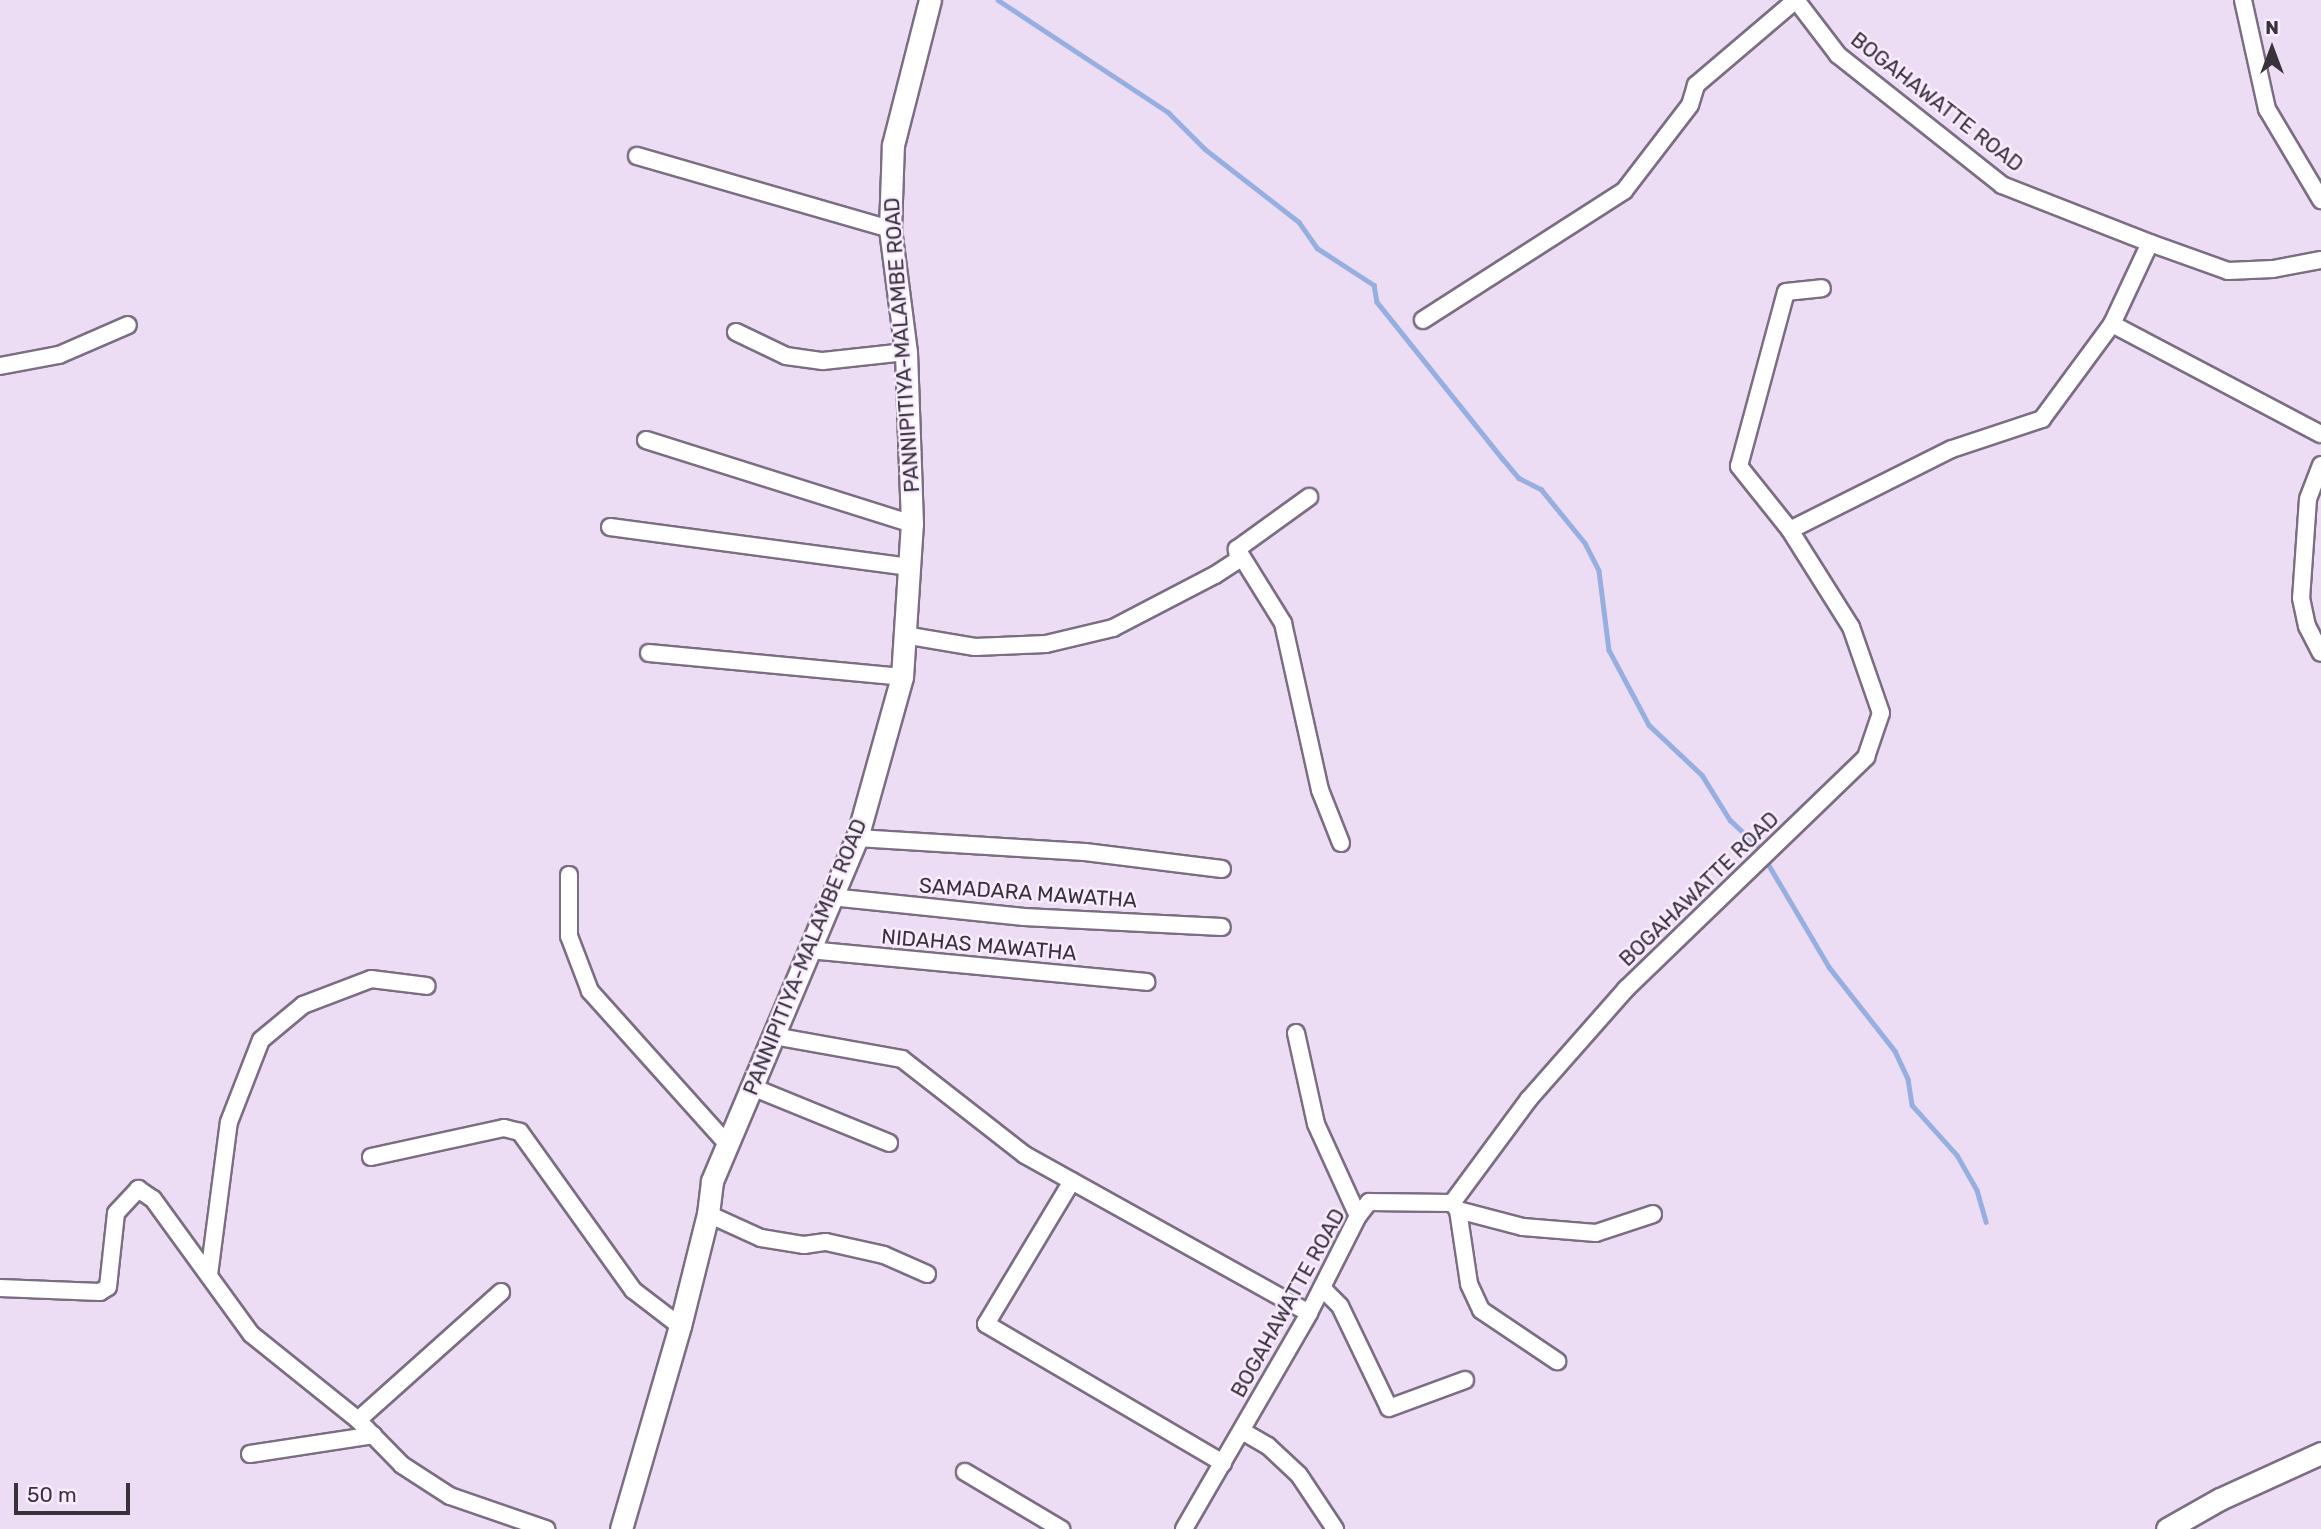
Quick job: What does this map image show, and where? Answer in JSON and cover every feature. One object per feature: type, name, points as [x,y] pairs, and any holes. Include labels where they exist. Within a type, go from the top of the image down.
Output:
[{"type":"street","name":"PANNIPITIYA-MALAMBE ROAD","points":[[621,1529],[680,1326],[708,1214],[712,1181],[857,838],[902,677],[912,524],[906,352],[890,229],[893,145],[930,0]]},
{"type":"street","points":[[1423,320],[1624,191],[1690,105],[1696,85],[1796,0]]},
{"type":"street","name":"BOGAHAWATTE ROAD","points":[[1796,0],[1838,55],[2003,184],[2228,271],[2273,269],[2321,260]]},
{"type":"street","points":[[2243,0],[2267,108],[2321,200]]},
{"type":"street","points":[[637,156],[890,229]]},
{"type":"street","points":[[1790,530],[1952,449],[2042,419],[2112,324],[2150,243]]},
{"type":"street","name":"BOGAHAWATTE ROAD","points":[[1184,1529],[1309,1313],[1358,1216],[1369,1202],[1455,1206],[1529,1099],[1626,989],[1866,757],[1881,713],[1851,627],[1790,530],[1739,466],[1786,292],[1822,288]]},
{"type":"street","points":[[2112,324],[2321,434]]},
{"type":"street","points":[[0,366],[58,355],[128,325]]},
{"type":"street","points":[[736,332],[786,356],[823,361],[906,352]]},
{"type":"street","points":[[646,440],[912,524]]},
{"type":"street","points":[[2321,465],[2308,499],[2301,598],[2307,626],[2321,653]]},
{"type":"street","points":[[1237,549],[1309,497]]},
{"type":"street","points":[[610,527],[911,567]]},
{"type":"street","points":[[904,635],[986,647],[1045,644],[1113,628],[1215,575],[1238,560],[1237,549]]},
{"type":"street","points":[[1237,549],[1283,623],[1320,790],[1341,843]]},
{"type":"street","points":[[649,653],[902,677]]},
{"type":"street","points":[[857,838],[1084,852],[1222,869]]},
{"type":"street","points":[[569,876],[569,936],[590,991],[727,1145]]},
{"type":"street","name":"SAMADARA MAWATHA","points":[[831,897],[1024,917],[1222,927]]},
{"type":"street","name":"NIDAHAS MAWATHA","points":[[809,950],[1146,982]]},
{"type":"street","points":[[209,1275],[229,1122],[261,1040],[303,1005],[371,979],[427,986]]},
{"type":"street","points":[[1296,1033],[1316,1124],[1358,1216]]},
{"type":"street","points":[[774,1036],[902,1059],[1025,1155],[1309,1313]]},
{"type":"street","points":[[752,1087],[889,1143]]},
{"type":"street","points":[[371,1157],[504,1128],[520,1132],[633,1290],[680,1326]]},
{"type":"street","points":[[1072,1181],[986,1324],[1223,1463]]},
{"type":"street","points":[[0,1288],[100,1292],[108,1287],[116,1213],[138,1189],[153,1199],[251,1334],[358,1420],[402,1465],[450,1496],[546,1529]]},
{"type":"street","points":[[1558,1361],[1481,1310],[1469,1284],[1455,1206],[1523,1227],[1596,1233],[1653,1214]]},
{"type":"street","points":[[708,1214],[761,1238],[804,1245],[826,1242],[884,1255],[927,1274]]},
{"type":"street","points":[[1322,1288],[1340,1306],[1389,1408],[1465,1380]]},
{"type":"street","points":[[358,1420],[501,1292]]},
{"type":"street","points":[[1242,1431],[1268,1446],[1298,1475],[1335,1529]]},
{"type":"street","points":[[250,1454],[374,1435]]},
{"type":"street","points":[[2167,1529],[2244,1487],[2321,1453]]},
{"type":"street","points":[[965,1472],[1061,1529]]},
{"type":"waterway","points":[[998,0],[1168,112],[1205,149],[1299,222],[1317,248],[1374,285],[1377,302],[1502,458],[1519,478],[1541,489],[1585,543],[1599,571],[1609,650],[1649,725],[1702,775],[1730,820],[1757,845]]},
{"type":"waterway","points":[[1767,862],[1829,967],[1895,1051],[1908,1079],[1912,1105],[1957,1155],[1977,1190],[1986,1222]]}]
